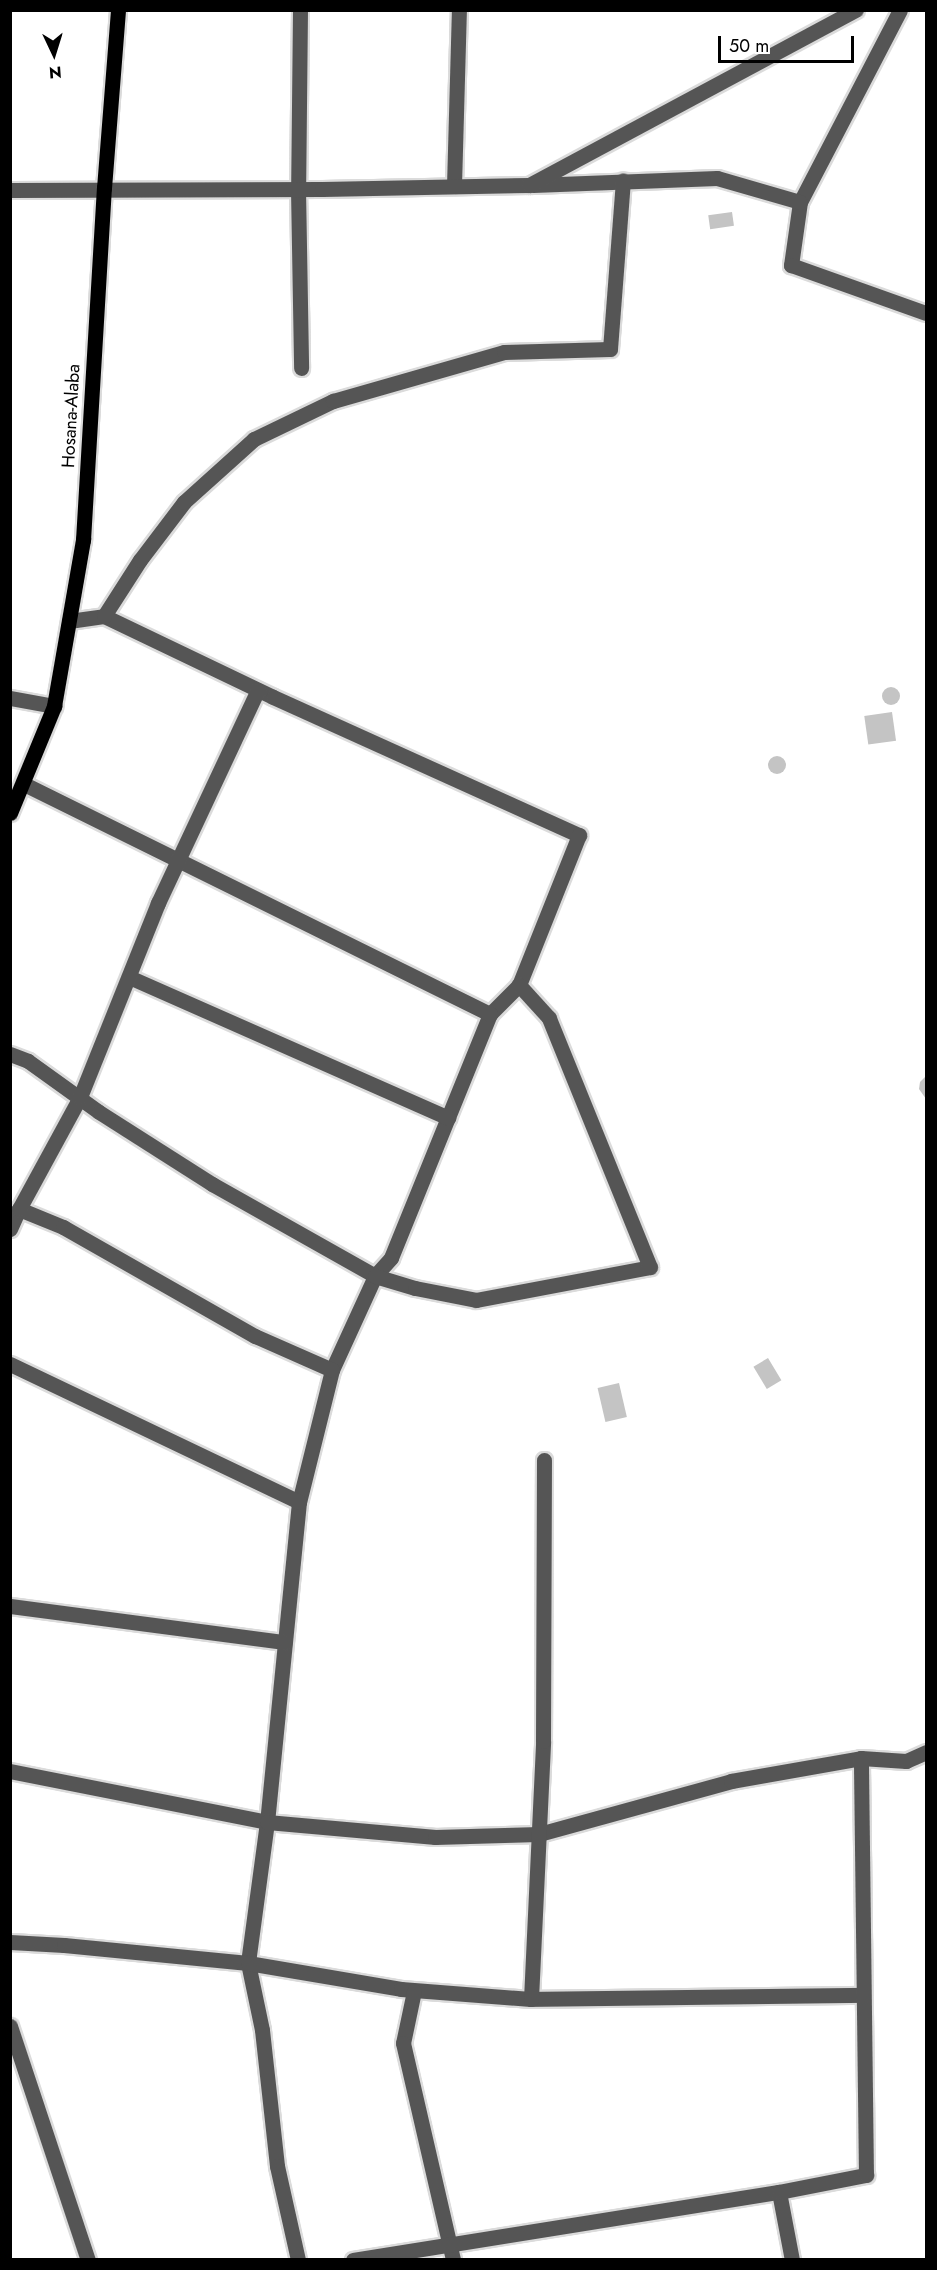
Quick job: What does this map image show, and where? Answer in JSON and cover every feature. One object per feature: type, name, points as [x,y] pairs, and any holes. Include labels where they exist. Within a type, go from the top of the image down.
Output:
[{"type":"main road","name":"Hosana-Alaba","points":[[10,813],[24,784],[54,706],[83,540],[104,188],[118,10]]},
{"type":"street","points":[[300,10],[298,189],[301,368]]},
{"type":"street","points":[[454,186],[459,10]]},
{"type":"street","points":[[529,185],[856,10]]},
{"type":"street","points":[[900,10],[800,202],[791,265],[927,313]]},
{"type":"street","points":[[10,190],[298,189],[529,185],[717,178],[800,202]]},
{"type":"street","points":[[104,616],[140,560],[184,502],[254,439],[333,401],[504,352],[610,349],[623,181]]},
{"type":"street","points":[[69,621],[104,616],[258,690],[579,835],[519,986],[490,1014],[392,1258],[375,1276],[332,1370],[299,1502],[267,1822],[248,1963],[262,2030],[277,2166],[297,2259]]},
{"type":"street","points":[[10,1229],[18,1209],[80,1097],[178,861],[258,690]]},
{"type":"street","points":[[10,698],[54,706]]},
{"type":"street","points":[[24,784],[490,1014]]},
{"type":"street","points":[[129,976],[448,1118]]},
{"type":"street","points":[[10,1054],[28,1061],[212,1184],[375,1276],[414,1288],[476,1300],[650,1267],[549,1018],[519,986]]},
{"type":"street","points":[[18,1209],[63,1227],[255,1336],[332,1370]]},
{"type":"street","points":[[10,1364],[299,1502]]},
{"type":"street","points":[[531,1999],[543,1741],[544,1460]]},
{"type":"street","points":[[10,1606],[285,1642]]},
{"type":"street","points":[[10,1771],[267,1822],[435,1837],[539,1834],[731,1781],[861,1758],[906,1761],[927,1752]]},
{"type":"street","points":[[354,2259],[451,2252],[866,2175],[862,1995],[861,1758]]},
{"type":"street","points":[[10,1942],[64,1944],[248,1963],[414,1990],[531,1999],[862,1995]]},
{"type":"street","points":[[414,1990],[403,2043],[451,2252]]},
{"type":"street","points":[[10,2026],[88,2259]]},
{"type":"street","points":[[779,2192],[792,2259]]},
{"type":"building","points":[[732,212],[734,226],[710,229],[708,215]]},
{"type":"building","points":[[891,687],[897,690],[900,696],[897,702],[891,705],[885,702],[882,696],[885,690]]},
{"type":"building","points":[[892,712],[896,741],[868,745],[864,716]]},
{"type":"building","points":[[777,756],[783,759],[786,765],[783,771],[777,774],[771,771],[768,765],[771,759]]},
{"type":"building","points":[[926,1076],[926,1099],[919,1089],[920,1082]]},
{"type":"building","points":[[768,1358],[781,1380],[767,1389],[753,1367]]},
{"type":"building","points":[[619,1383],[627,1417],[605,1422],[598,1388]]}]
